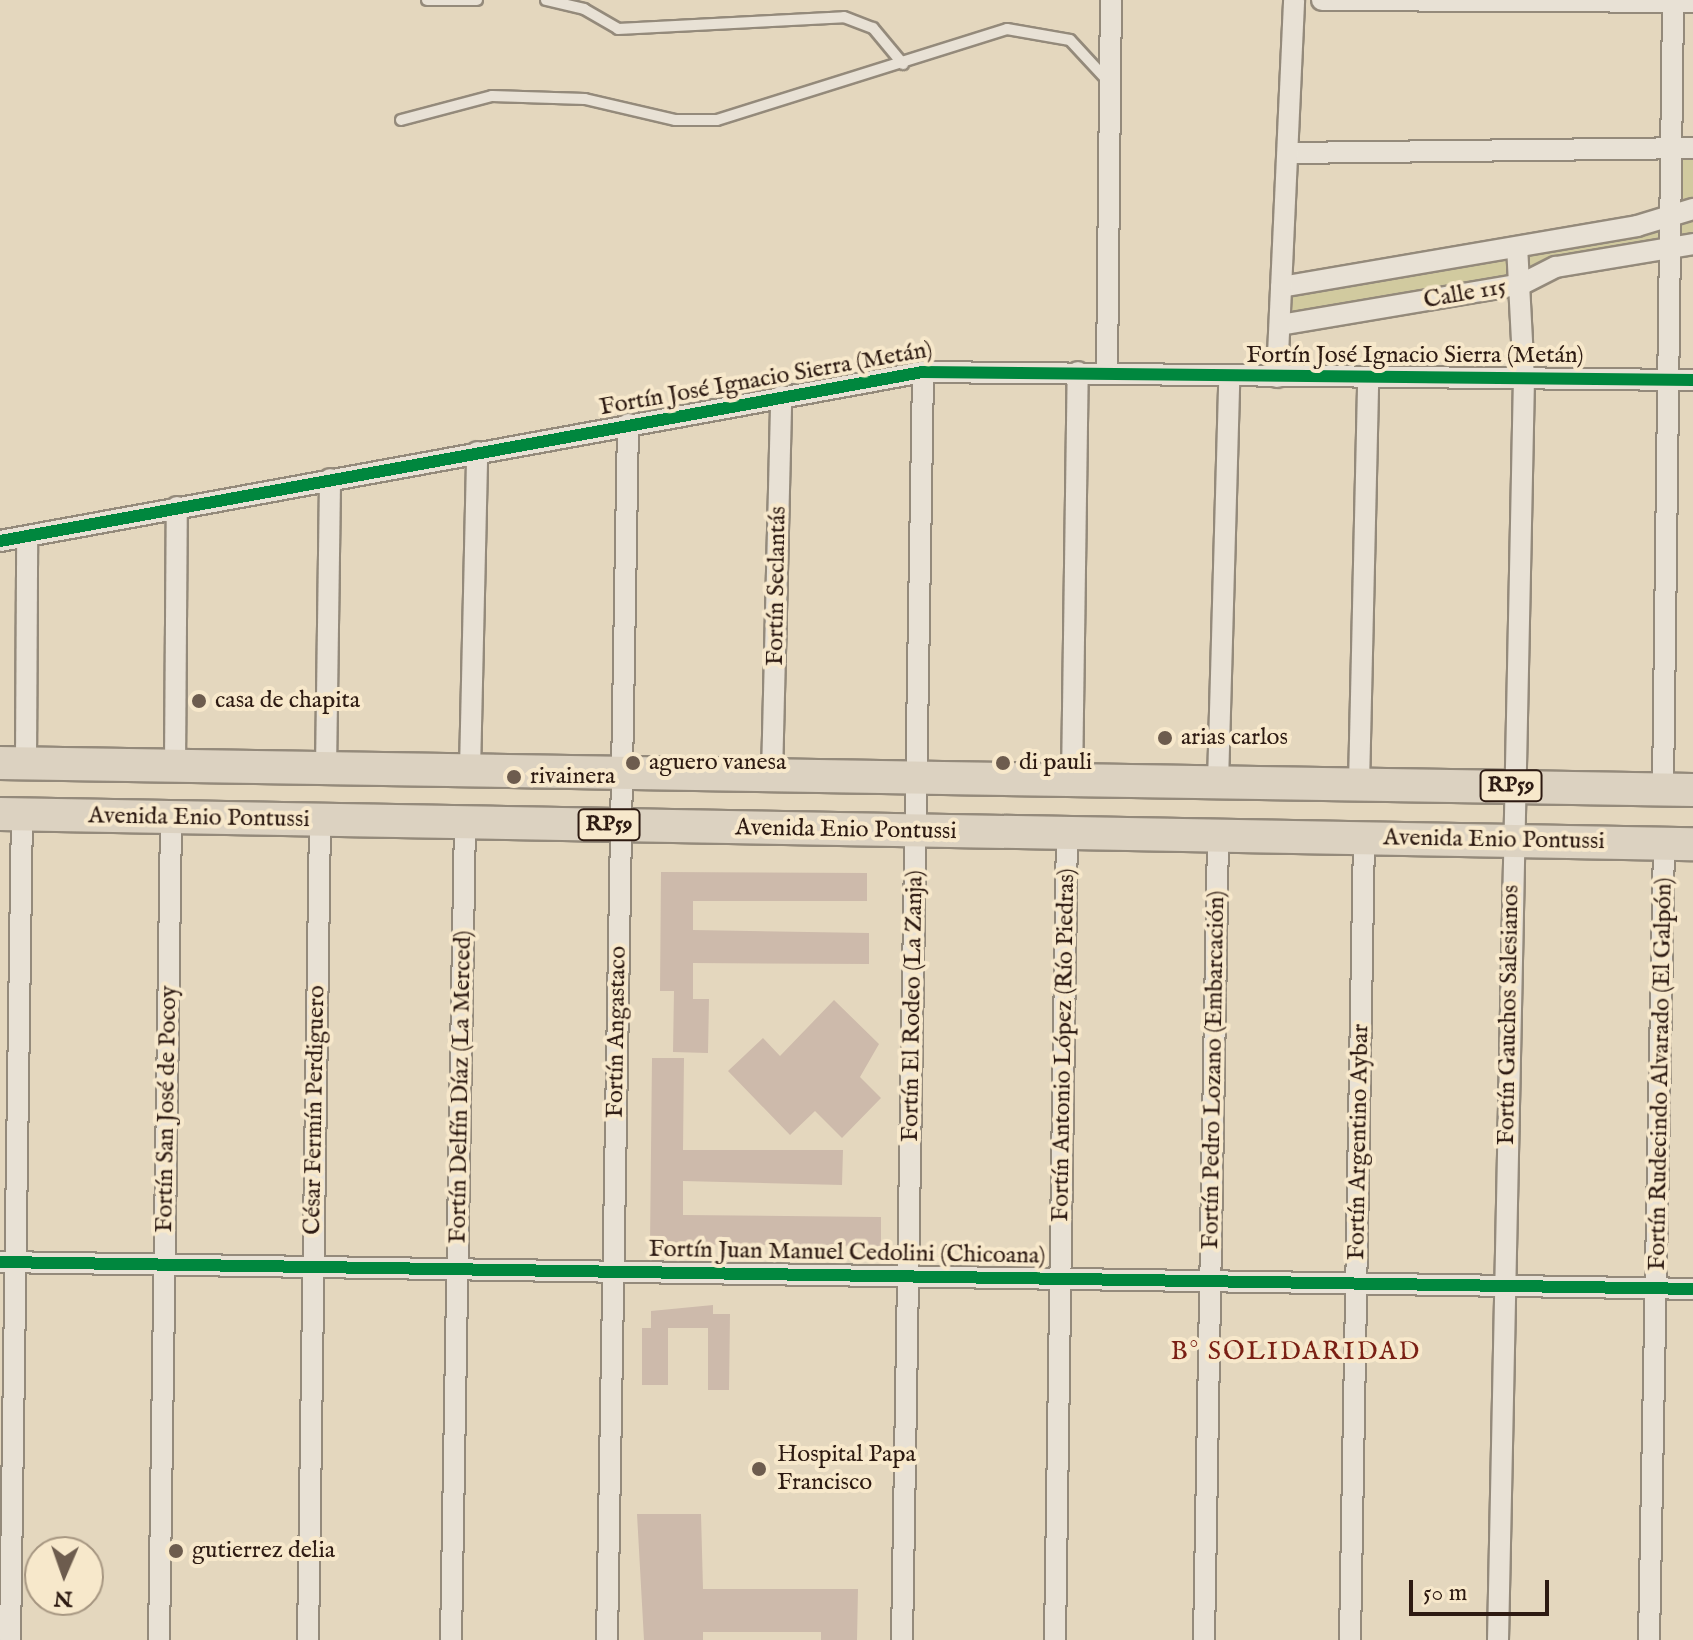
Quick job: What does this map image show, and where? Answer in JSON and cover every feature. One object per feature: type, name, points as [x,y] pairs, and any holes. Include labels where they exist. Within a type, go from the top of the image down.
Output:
[{"type":"main road","name":"RP59","points":[[13,763],[1072,782],[1678,789]]},
{"type":"main road","name":"Avenida Enio Pontussi","points":[[11,814],[1678,844]]},
{"type":"street","points":[[1107,373],[1111,0]]},
{"type":"street","points":[[1277,377],[1294,0]]},
{"type":"street","points":[[1322,0],[1680,1],[1684,212],[1672,248],[1670,380],[1678,789]]},
{"type":"street","points":[[1288,153],[1683,148]]},
{"type":"street","points":[[1281,287],[1517,247],[1684,212]]},
{"type":"street","name":"Calle 115","points":[[1280,325],[1522,284],[1556,267],[1693,244]]},
{"type":"street","name":"Fortín Gauchos Salesianos","points":[[1498,1640],[1512,841],[1524,379],[1522,284],[1517,247]]},
{"type":"street","name":"Fortín José Ignacio Sierra (Metán)","points":[[0,541],[923,372],[1693,380]]},
{"type":"street","name":"Fortín El Rodeo (La Zanja)","points":[[902,1640],[923,372]]},
{"type":"street","points":[[1072,782],[1078,372]]},
{"type":"street","points":[[1218,783],[1229,377]]},
{"type":"street","points":[[1359,785],[1368,377]]},
{"type":"street","name":"Fortín Seclantás","points":[[772,776],[781,396]]},
{"type":"street","name":"Fortín Angastaco","points":[[607,1640],[628,424]]},
{"type":"street","points":[[470,770],[477,452]]},
{"type":"street","points":[[326,769],[330,479]]},
{"type":"street","points":[[175,766],[177,507]]},
{"type":"street","points":[[13,763],[27,537]]},
{"type":"street","points":[[10,1640],[8,1262],[11,814]]},
{"type":"street","name":"Fortín San José de Pocoy","points":[[159,1640],[171,817]]},
{"type":"street","name":"César Fermín Perdiguero","points":[[308,1640],[320,820]]},
{"type":"street","name":"Fortín Delfín Díaz (La Merced)","points":[[451,1640],[465,823]]},
{"type":"street","name":"Fortín Antonio López (Río Piedras)","points":[[1055,1640],[1067,834]]},
{"type":"street","name":"Fortín Pedro Lozano (Embarcación)","points":[[1204,1640],[1218,837]]},
{"type":"street","name":"Fortín Argentino Aybar","points":[[1350,1640],[1364,837]]},
{"type":"street","name":"Fortín Rudecindo Alvarado (El Galpón)","points":[[1649,1640],[1658,1288],[1678,844]]},
{"type":"street","name":"Fortín Juan Manuel Cedolini (Chicoana)","points":[[8,1262],[613,1273],[908,1273],[1693,1289]]},
{"type":"lane","points":[[427,0],[477,0]]},
{"type":"lane","points":[[546,0],[584,9],[618,29],[844,17],[873,28],[903,64]]},
{"type":"lane","points":[[401,120],[504,96],[585,99],[675,120],[717,120],[903,64],[986,33],[1028,28],[1070,40],[1109,82]]},
{"type":"shaded area","points":[[1693,150],[1693,243],[1279,323],[1281,287],[1674,215],[1675,151]]},
{"type":"building","points":[[661,872],[867,873],[867,901],[693,901],[693,930],[869,933],[869,964],[693,963],[693,999],[709,999],[708,1053],[673,1052],[674,991],[660,991]]},
{"type":"building","points":[[834,1000],[879,1044],[860,1077],[881,1098],[842,1138],[815,1111],[790,1135],[728,1071],[763,1038],[780,1056]]},
{"type":"building","points":[[652,1058],[684,1058],[683,1150],[843,1150],[842,1185],[683,1181],[683,1215],[881,1217],[881,1246],[650,1244]]},
{"type":"building","points":[[713,1305],[713,1314],[730,1314],[729,1390],[708,1390],[708,1328],[668,1328],[668,1385],[642,1385],[642,1328],[651,1328],[651,1311]]},
{"type":"building","points":[[637,1514],[701,1514],[703,1589],[858,1589],[857,1640],[821,1640],[821,1632],[703,1632],[703,1640],[644,1640]]},
{"type":"cycle path","points":[[0,541],[923,372],[1693,380]]},
{"type":"cycle path","points":[[0,1262],[1693,1289]]},
{"type":"place","name":"casa de chapita","points":[[199,701]]},
{"type":"place","name":"arias carlos","points":[[1165,738]]},
{"type":"place","name":"aguero vanesa","points":[[633,763]]},
{"type":"place","name":"di pauli","points":[[1003,763]]},
{"type":"place","name":"rivainera","points":[[514,777]]},
{"type":"place","name":"Hospital Papa Francisco","points":[[759,1469]]},
{"type":"place","name":"gutierrez delia","points":[[176,1551]]},
{"type":"district","name":"B° SOLIDARIDAD","points":[[1296,1352]]}]
